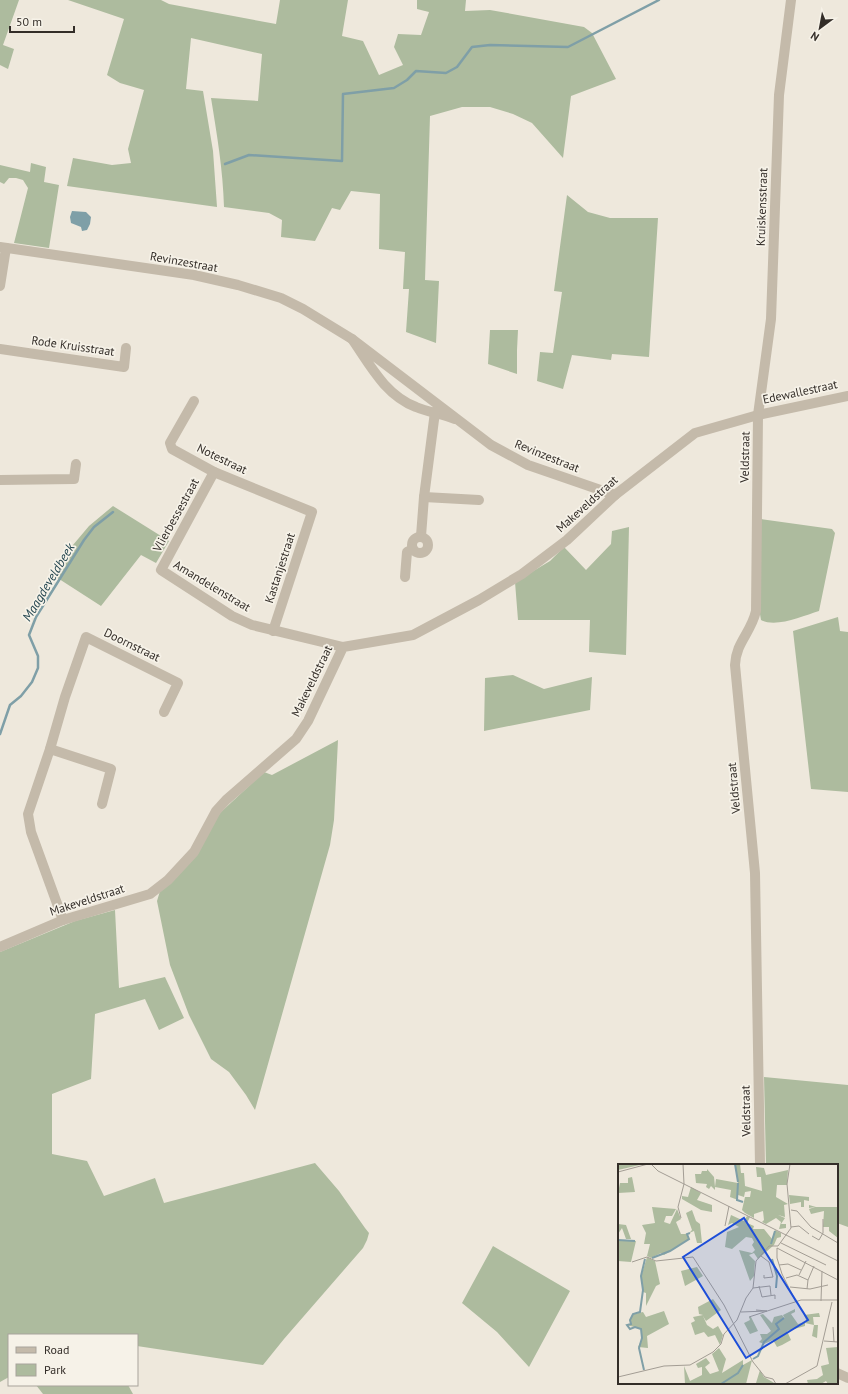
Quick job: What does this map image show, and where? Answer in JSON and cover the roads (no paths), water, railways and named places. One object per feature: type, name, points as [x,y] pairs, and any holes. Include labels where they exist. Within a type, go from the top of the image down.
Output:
[{"type":"street","name":"Kruiskensstraat","points":[[758,415],[771,319],[779,95],[791,0]]},
{"type":"street","points":[[0,286],[3,247]]},
{"type":"street","name":"Revinzestraat","points":[[3,247],[194,275],[238,284],[281,298],[303,309],[352,339],[491,445],[528,464],[615,495]]},
{"type":"street","name":"Revinzestraat","points":[[352,339],[381,381],[390,391],[405,402],[416,407],[455,419]]},
{"type":"street","name":"Rode Kruisstraat","points":[[0,349],[124,367],[126,348]]},
{"type":"street","name":"Edewallestraat","points":[[758,415],[848,396]]},
{"type":"street","name":"Notestraat","points":[[194,401],[170,442],[172,449],[214,472],[312,512]]},
{"type":"street","points":[[421,536],[424,497],[435,412]]},
{"type":"street","name":"Makeveldstraat","points":[[0,947],[63,920],[150,894],[168,880],[194,852],[216,811],[226,800],[296,739],[308,721],[343,647],[413,634],[480,600],[522,574],[567,540],[615,495],[695,433],[758,415]]},
{"type":"street","name":"Veldstraat","points":[[758,415],[756,611],[752,626],[738,649],[735,665],[755,873],[760,1164]]},
{"type":"street","points":[[0,480],[74,479],[76,464]]},
{"type":"street","name":"Vlierbessestraat","points":[[161,570],[214,472]]},
{"type":"street","points":[[424,497],[479,500]]},
{"type":"street","name":"Kastanjestraat","points":[[273,631],[312,512]]},
{"type":"street","points":[[421,536],[428,540],[429,546],[425,552],[418,553],[413,549],[412,545],[414,539],[421,536]]},
{"type":"street","points":[[406,577],[407,552],[413,549]]},
{"type":"street","name":"Amandelenstraat","points":[[161,570],[232,616],[252,625],[343,647]]},
{"type":"street","name":"Doornstraat","points":[[63,920],[31,832],[28,814],[50,749],[65,697],[86,637],[178,683],[164,712]]},
{"type":"street","points":[[50,749],[111,769],[102,804]]},
{"type":"street","points":[[838,1373],[848,1378]]},
{"type":"water","points":[[72,211],[86,212],[91,217],[87,230],[82,231],[81,227],[71,223],[70,217]]},
{"type":"waterway","name":"Maagdeveldbeek","points":[[225,164],[249,155],[342,161],[343,94],[394,88],[407,80],[416,71],[446,73],[457,67],[472,47],[490,45],[568,47],[659,0]]},
{"type":"waterway","name":"Maagdeveldbeek","points":[[0,734],[10,705],[21,696],[32,682],[38,668],[38,656],[29,635],[36,617],[84,540],[94,527],[113,512]]}]
